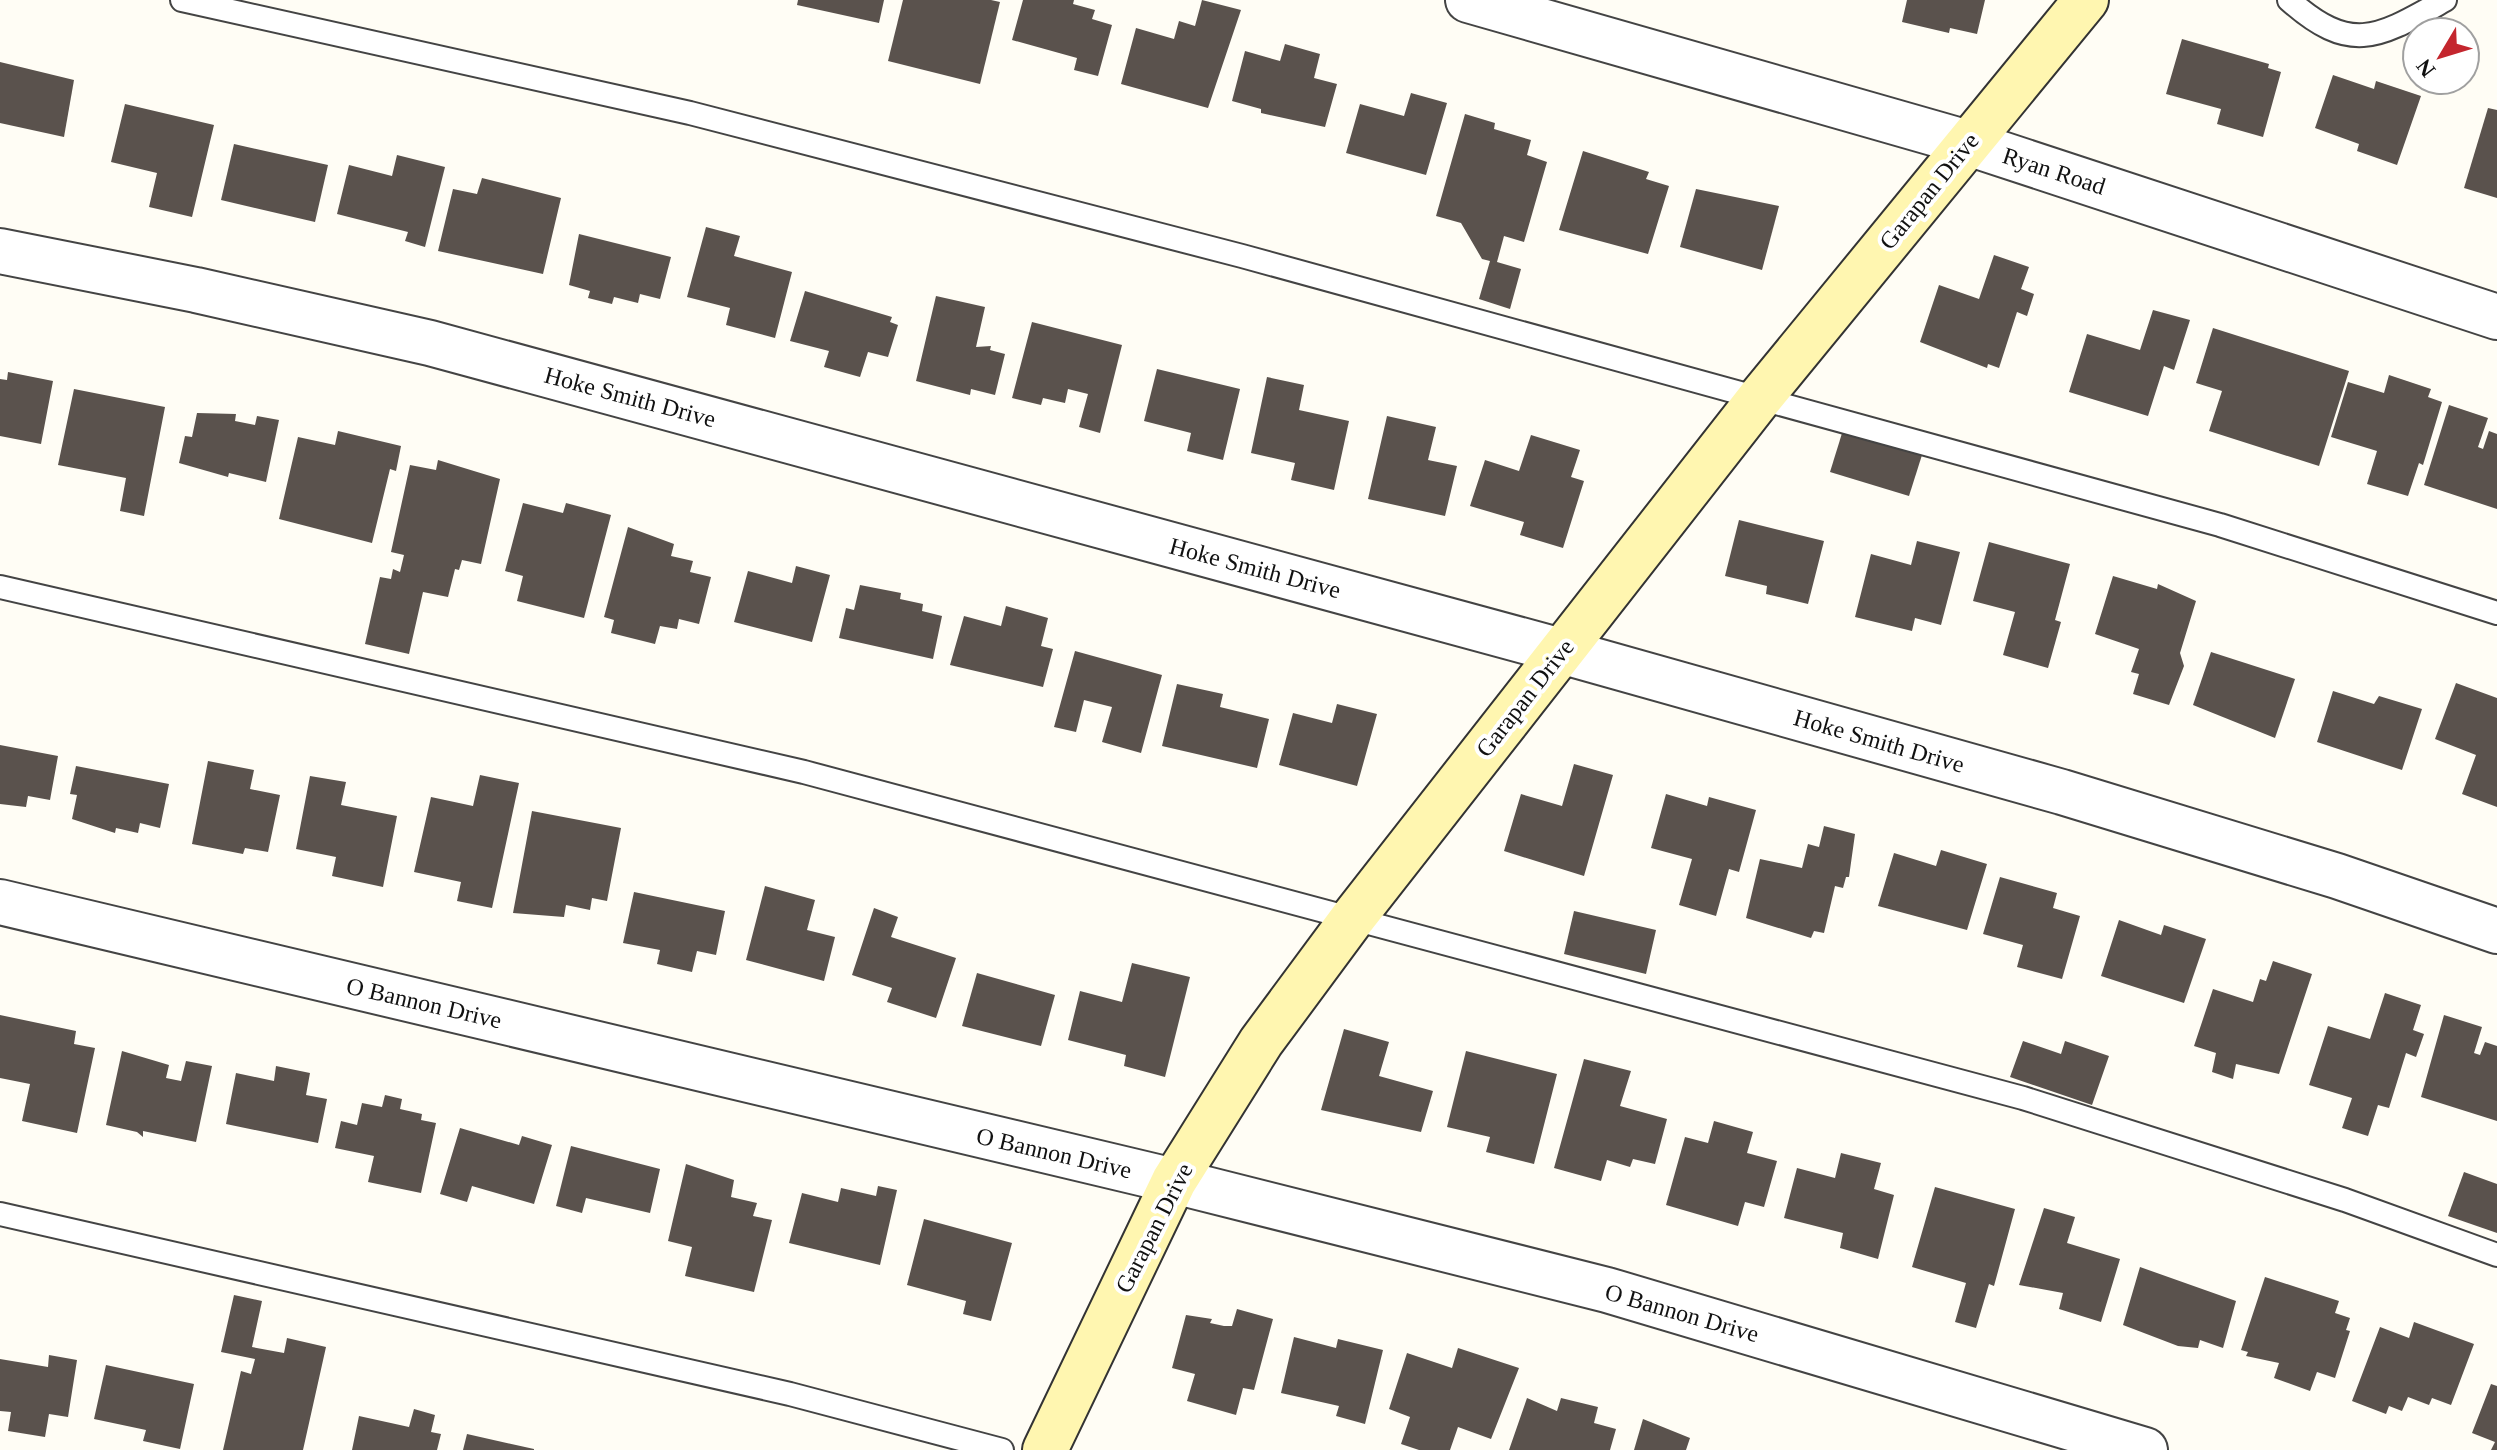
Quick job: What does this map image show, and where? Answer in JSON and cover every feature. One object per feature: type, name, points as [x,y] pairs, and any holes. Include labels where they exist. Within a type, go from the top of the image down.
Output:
[{"type":"street","name":"Ryan Road","points":[[1468,0],[1968,143],[2497,317]]},
{"type":"street","name":"Garapan Drive","points":[[1045,1450],[1174,1181],[1261,1042],[1352,919],[1759,399],[2086,0]]},
{"type":"street","name":"Hoke Smith Drive","points":[[0,251],[196,290],[430,343],[1561,651],[2062,792],[2337,876],[2497,931]]},
{"type":"street","name":"O Bannon Drive","points":[[0,902],[1174,1181],[1607,1290],[2145,1450]]},
{"type":"lane","points":[[182,0],[690,113],[1242,256],[2220,525],[2497,613]]},
{"type":"lane","points":[[2289,0],[2306,15],[2337,34],[2368,35],[2401,25],[2445,0]]},
{"type":"lane","points":[[0,587],[804,772],[2023,1098],[2345,1200],[2497,1255]]},
{"type":"lane","points":[[0,1214],[790,1394],[1002,1450]]},
{"type":"building","points":[[798,0],[884,0],[879,23],[797,5]]},
{"type":"building","points":[[903,0],[1000,2],[980,84],[888,61]]},
{"type":"building","points":[[1023,0],[1074,0],[1073,4],[1095,10],[1092,19],[1112,25],[1098,76],[1074,70],[1077,58],[1012,40]]},
{"type":"building","points":[[1202,0],[1241,10],[1208,108],[1121,84],[1136,28],[1174,39],[1179,21],[1195,26]]},
{"type":"building","points":[[1907,0],[1985,0],[1977,34],[1950,28],[1949,33],[1902,22]]},
{"type":"building","points":[[2182,39],[2269,64],[2268,68],[2281,72],[2263,137],[2217,124],[2221,109],[2166,94]]},
{"type":"building","points":[[1285,44],[1320,54],[1314,78],[1337,84],[1325,127],[1261,113],[1261,109],[1232,101],[1245,51],[1280,61]]},
{"type":"building","points":[[0,62],[74,80],[64,137],[0,123]]},
{"type":"building","points":[[2333,75],[2374,89],[2376,81],[2401,89],[2401,96],[2421,96],[2397,165],[2357,151],[2359,144],[2315,128]]},
{"type":"building","points":[[1411,93],[1447,103],[1426,175],[1346,153],[1360,104],[1404,116]]},
{"type":"building","points":[[125,104],[214,125],[192,217],[149,207],[157,173],[111,162]]},
{"type":"building","points":[[2488,108],[2497,110],[2497,198],[2464,188]]},
{"type":"building","points":[[1465,114],[1495,123],[1494,129],[1531,140],[1527,155],[1547,162],[1524,242],[1504,236],[1497,262],[1521,269],[1510,309],[1479,299],[1490,261],[1482,259],[1461,223],[1436,216]]},
{"type":"building","points":[[234,144],[328,165],[315,222],[221,200]]},
{"type":"building","points":[[1583,151],[1649,172],[1646,179],[1669,186],[1648,254],[1559,230]]},
{"type":"building","points":[[397,155],[445,167],[425,247],[405,241],[408,232],[337,214],[349,165],[392,176]]},
{"type":"building","points":[[482,178],[561,198],[543,274],[438,251],[453,189],[477,194]]},
{"type":"building","points":[[1696,189],[1779,206],[1762,270],[1680,247]]},
{"type":"building","points":[[706,227],[740,236],[734,256],[792,272],[775,338],[726,325],[730,308],[687,297]]},
{"type":"building","points":[[579,234],[671,257],[660,299],[640,294],[638,303],[614,297],[612,304],[588,298],[590,291],[569,285]]},
{"type":"building","points":[[1994,255],[2029,267],[2021,289],[2034,294],[2027,316],[2017,312],[1999,368],[1988,364],[1987,368],[1920,342],[1939,285],[1979,299]]},
{"type":"building","points":[[805,291],[892,317],[890,322],[898,325],[888,357],[868,352],[860,377],[824,367],[829,351],[790,341]]},
{"type":"building","points":[[936,296],[985,307],[976,347],[991,346],[990,350],[1005,354],[995,395],[971,389],[970,395],[916,381]]},
{"type":"building","points":[[2153,310],[2190,320],[2174,370],[2164,366],[2148,416],[2069,392],[2087,334],[2140,350]]},
{"type":"building","points":[[1032,322],[1122,345],[1100,433],[1079,427],[1088,394],[1068,389],[1065,403],[1043,398],[1041,405],[1012,398]]},
{"type":"building","points":[[2213,328],[2349,371],[2319,466],[2209,431],[2222,391],[2196,383]]},
{"type":"building","points":[[1157,369],[1240,389],[1223,460],[1187,451],[1191,433],[1144,421]]},
{"type":"building","points":[[8,372],[53,381],[41,444],[0,436],[0,379],[7,380]]},
{"type":"building","points":[[2389,375],[2431,389],[2428,397],[2442,402],[2423,465],[2419,463],[2408,496],[2367,484],[2377,451],[2331,437],[2348,382],[2384,393]]},
{"type":"building","points":[[1267,377],[1304,385],[1299,410],[1349,421],[1334,490],[1291,480],[1295,463],[1251,453]]},
{"type":"building","points":[[74,389],[165,407],[144,516],[120,511],[126,478],[58,465]]},
{"type":"building","points":[[2449,405],[2488,418],[2478,447],[2483,449],[2489,431],[2497,434],[2497,509],[2424,485]]},
{"type":"building","points":[[197,413],[236,414],[235,421],[255,425],[257,416],[279,420],[266,482],[229,473],[228,477],[179,463],[185,436],[192,437]]},
{"type":"building","points":[[1387,416],[1436,427],[1428,460],[1457,466],[1445,516],[1368,499]]},
{"type":"building","points":[[1843,430],[1922,455],[1909,496],[1830,472]]},
{"type":"building","points":[[338,431],[401,446],[396,471],[390,469],[372,543],[279,519],[298,437],[335,445]]},
{"type":"building","points":[[1531,435],[1580,450],[1571,477],[1584,481],[1563,548],[1520,535],[1524,522],[1470,506],[1485,460],[1519,471]]},
{"type":"building","points":[[438,460],[500,479],[481,564],[462,560],[459,570],[455,569],[448,597],[423,592],[409,654],[365,644],[380,577],[391,579],[393,569],[400,572],[404,555],[391,552],[410,465],[436,470]]},
{"type":"building","points":[[523,503],[563,513],[566,503],[611,515],[584,618],[517,601],[523,576],[505,571]]},
{"type":"building","points":[[1739,520],[1824,541],[1808,604],[1766,594],[1767,586],[1725,576]]},
{"type":"building","points":[[628,527],[674,544],[671,556],[693,561],[690,572],[711,577],[699,624],[679,619],[677,629],[660,626],[655,644],[611,633],[614,620],[604,617]]},
{"type":"building","points":[[1917,541],[1960,552],[1941,625],[1915,618],[1912,631],[1855,617],[1871,554],[1911,565]]},
{"type":"building","points":[[1989,542],[2070,564],[2055,620],[2061,622],[2048,668],[2003,655],[2015,612],[1973,601]]},
{"type":"building","points":[[796,566],[830,575],[812,642],[734,622],[748,571],[792,583]]},
{"type":"building","points":[[2113,576],[2157,589],[2158,584],[2196,601],[2180,653],[2184,666],[2169,705],[2133,694],[2139,674],[2131,672],[2139,649],[2095,634]]},
{"type":"building","points":[[860,585],[901,593],[900,599],[923,604],[922,611],[942,616],[933,659],[839,638],[846,608],[854,610]]},
{"type":"building","points":[[1006,606],[1048,618],[1041,646],[1053,649],[1043,687],[950,665],[964,616],[1001,626]]},
{"type":"building","points":[[1075,651],[1162,675],[1141,753],[1102,742],[1112,707],[1084,700],[1076,732],[1054,727]]},
{"type":"building","points":[[2211,652],[2295,679],[2275,738],[2193,705]]},
{"type":"building","points":[[2456,683],[2497,698],[2497,807],[2462,794],[2476,755],[2435,739]]},
{"type":"building","points":[[1177,684],[1223,694],[1220,707],[1269,719],[1257,768],[1162,746]]},
{"type":"building","points":[[2333,691],[2374,704],[2379,696],[2422,709],[2402,770],[2317,742]]},
{"type":"building","points":[[1337,704],[1377,714],[1357,786],[1279,765],[1293,713],[1332,723]]},
{"type":"building","points":[[0,745],[58,756],[50,800],[28,796],[26,807],[0,804]]},
{"type":"building","points":[[208,761],[254,770],[250,789],[280,795],[268,852],[245,848],[243,854],[192,844]]},
{"type":"building","points":[[1574,764],[1613,775],[1584,876],[1504,851],[1521,794],[1562,806]]},
{"type":"building","points":[[76,766],[169,784],[160,828],[140,823],[138,833],[116,828],[115,833],[72,819],[77,795],[70,794]]},
{"type":"building","points":[[480,775],[519,783],[492,908],[457,901],[461,882],[414,872],[431,797],[473,806]]},
{"type":"building","points":[[310,776],[346,782],[341,805],[397,816],[383,887],[332,876],[336,857],[296,849]]},
{"type":"building","points":[[1666,794],[1707,806],[1709,797],[1756,810],[1739,872],[1729,869],[1716,916],[1679,905],[1692,859],[1651,848]]},
{"type":"building","points":[[532,811],[621,828],[607,901],[592,898],[590,910],[566,905],[564,917],[513,913]]},
{"type":"building","points":[[1824,826],[1855,834],[1849,877],[1846,877],[1843,888],[1835,886],[1824,933],[1814,931],[1811,938],[1746,918],[1760,859],[1802,868],[1808,844],[1819,847]]},
{"type":"building","points":[[1941,850],[1987,864],[1967,930],[1878,906],[1894,853],[1936,866]]},
{"type":"building","points":[[2000,877],[2057,893],[2053,908],[2080,916],[2062,979],[2017,967],[2023,945],[1983,934]]},
{"type":"building","points":[[765,886],[815,900],[807,930],[835,937],[824,981],[746,960]]},
{"type":"building","points":[[634,892],[725,911],[716,955],[697,951],[692,972],[657,964],[660,950],[623,943]]},
{"type":"building","points":[[874,908],[898,917],[891,937],[956,958],[936,1018],[887,1002],[892,988],[852,975]]},
{"type":"building","points":[[1574,911],[1656,930],[1646,974],[1564,954]]},
{"type":"building","points":[[2119,920],[2161,935],[2164,925],[2206,939],[2184,1003],[2101,976]]},
{"type":"building","points":[[2273,961],[2312,974],[2279,1074],[2236,1064],[2233,1079],[2212,1072],[2216,1053],[2194,1046],[2213,989],[2253,1002],[2260,979],[2266,981]]},
{"type":"building","points":[[1132,963],[1190,977],[1165,1077],[1124,1066],[1126,1055],[1068,1040],[1080,991],[1122,1002]]},
{"type":"building","points":[[977,973],[1055,995],[1041,1046],[962,1026]]},
{"type":"building","points":[[2385,993],[2421,1005],[2413,1030],[2424,1034],[2416,1057],[2406,1053],[2389,1108],[2378,1105],[2368,1136],[2342,1128],[2352,1098],[2309,1085],[2328,1026],[2370,1039]]},
{"type":"building","points":[[0,1015],[76,1031],[74,1044],[95,1048],[77,1133],[22,1121],[30,1084],[0,1078]]},
{"type":"building","points":[[2444,1015],[2482,1027],[2474,1053],[2480,1055],[2485,1042],[2497,1046],[2497,1121],[2421,1097]]},
{"type":"building","points":[[1344,1029],[1389,1042],[1379,1076],[1433,1091],[1421,1132],[1321,1110]]},
{"type":"building","points":[[2023,1041],[2061,1054],[2065,1041],[2109,1056],[2092,1105],[2010,1077]]},
{"type":"building","points":[[122,1051],[169,1065],[166,1078],[181,1081],[186,1061],[212,1066],[196,1142],[143,1131],[143,1137],[137,1132],[106,1125]]},
{"type":"building","points":[[1466,1051],[1557,1074],[1534,1164],[1486,1152],[1490,1137],[1447,1127]]},
{"type":"building","points":[[1584,1059],[1631,1071],[1620,1106],[1667,1119],[1655,1164],[1633,1159],[1630,1167],[1607,1160],[1601,1181],[1554,1168]]},
{"type":"building","points":[[276,1066],[310,1073],[306,1095],[327,1099],[318,1143],[226,1124],[236,1073],[274,1081]]},
{"type":"building","points":[[385,1095],[402,1099],[400,1109],[422,1114],[421,1120],[436,1123],[421,1193],[368,1182],[374,1156],[335,1148],[341,1121],[357,1125],[362,1103],[382,1107]]},
{"type":"building","points":[[1714,1121],[1753,1132],[1747,1153],[1777,1161],[1764,1207],[1745,1202],[1738,1226],[1666,1205],[1685,1137],[1708,1143]]},
{"type":"building","points":[[460,1128],[519,1145],[522,1136],[552,1145],[534,1204],[472,1186],[467,1202],[440,1194]]},
{"type":"building","points":[[571,1146],[660,1169],[650,1213],[586,1198],[582,1213],[556,1206]]},
{"type":"building","points":[[1841,1153],[1881,1163],[1874,1189],[1894,1195],[1878,1259],[1840,1248],[1843,1233],[1784,1218],[1797,1168],[1835,1178]]},
{"type":"building","points":[[686,1164],[734,1180],[731,1197],[757,1203],[753,1216],[772,1220],[754,1292],[685,1276],[692,1247],[668,1241]]},
{"type":"building","points":[[2464,1172],[2497,1184],[2497,1233],[2448,1216]]},
{"type":"building","points":[[878,1186],[897,1190],[880,1265],[789,1243],[802,1193],[838,1202],[841,1188],[876,1196]]},
{"type":"building","points":[[1935,1187],[2015,1209],[1994,1286],[1989,1284],[1976,1328],[1955,1322],[1966,1283],[1912,1267]]},
{"type":"building","points":[[2044,1208],[2075,1217],[2067,1243],[2120,1259],[2101,1322],[2059,1309],[2063,1293],[2019,1285]]},
{"type":"building","points":[[924,1219],[1012,1243],[991,1321],[963,1314],[966,1301],[907,1285]]},
{"type":"building","points":[[2140,1267],[2236,1301],[2223,1348],[2200,1340],[2198,1348],[2178,1346],[2123,1325]]},
{"type":"building","points":[[2265,1277],[2339,1301],[2335,1313],[2350,1318],[2346,1330],[2350,1331],[2335,1378],[2317,1372],[2310,1391],[2274,1378],[2279,1363],[2246,1356],[2248,1352],[2241,1350]]},
{"type":"building","points":[[234,1295],[262,1301],[252,1347],[284,1353],[287,1338],[326,1347],[303,1450],[223,1450],[241,1371],[251,1374],[255,1359],[221,1352]]},
{"type":"building","points":[[1237,1309],[1273,1319],[1254,1390],[1243,1388],[1236,1415],[1187,1401],[1195,1374],[1172,1368],[1186,1315],[1232,1326]]},
{"type":"building","points":[[2414,1322],[2474,1344],[2451,1405],[2432,1398],[2429,1405],[2408,1397],[2402,1411],[2389,1406],[2386,1414],[2352,1401],[2380,1327],[2409,1338]]},
{"type":"building","points":[[1294,1337],[1336,1348],[1338,1339],[1383,1350],[1365,1424],[1336,1416],[1339,1406],[1281,1393]]},
{"type":"building","points":[[1458,1348],[1519,1368],[1491,1439],[1458,1427],[1450,1450],[1419,1450],[1401,1444],[1410,1417],[1389,1409],[1407,1353],[1452,1368]]},
{"type":"building","points":[[49,1355],[77,1360],[68,1417],[49,1414],[45,1437],[8,1431],[11,1412],[0,1411],[0,1359],[48,1367]]},
{"type":"building","points":[[106,1365],[194,1384],[180,1449],[143,1441],[146,1430],[94,1419]]},
{"type":"building","points":[[2491,1384],[2497,1386],[2497,1450],[2491,1450],[2495,1442],[2472,1433]]},
{"type":"building","points":[[1527,1398],[1557,1411],[1561,1398],[1598,1407],[1594,1423],[1616,1429],[1610,1450],[1509,1450]]},
{"type":"building","points":[[414,1409],[435,1415],[431,1432],[441,1434],[437,1450],[352,1450],[359,1416],[409,1427]]},
{"type":"building","points":[[1643,1419],[1690,1438],[1686,1450],[1634,1450]]},
{"type":"building","points":[[467,1434],[534,1449],[534,1450],[463,1450]]}]
